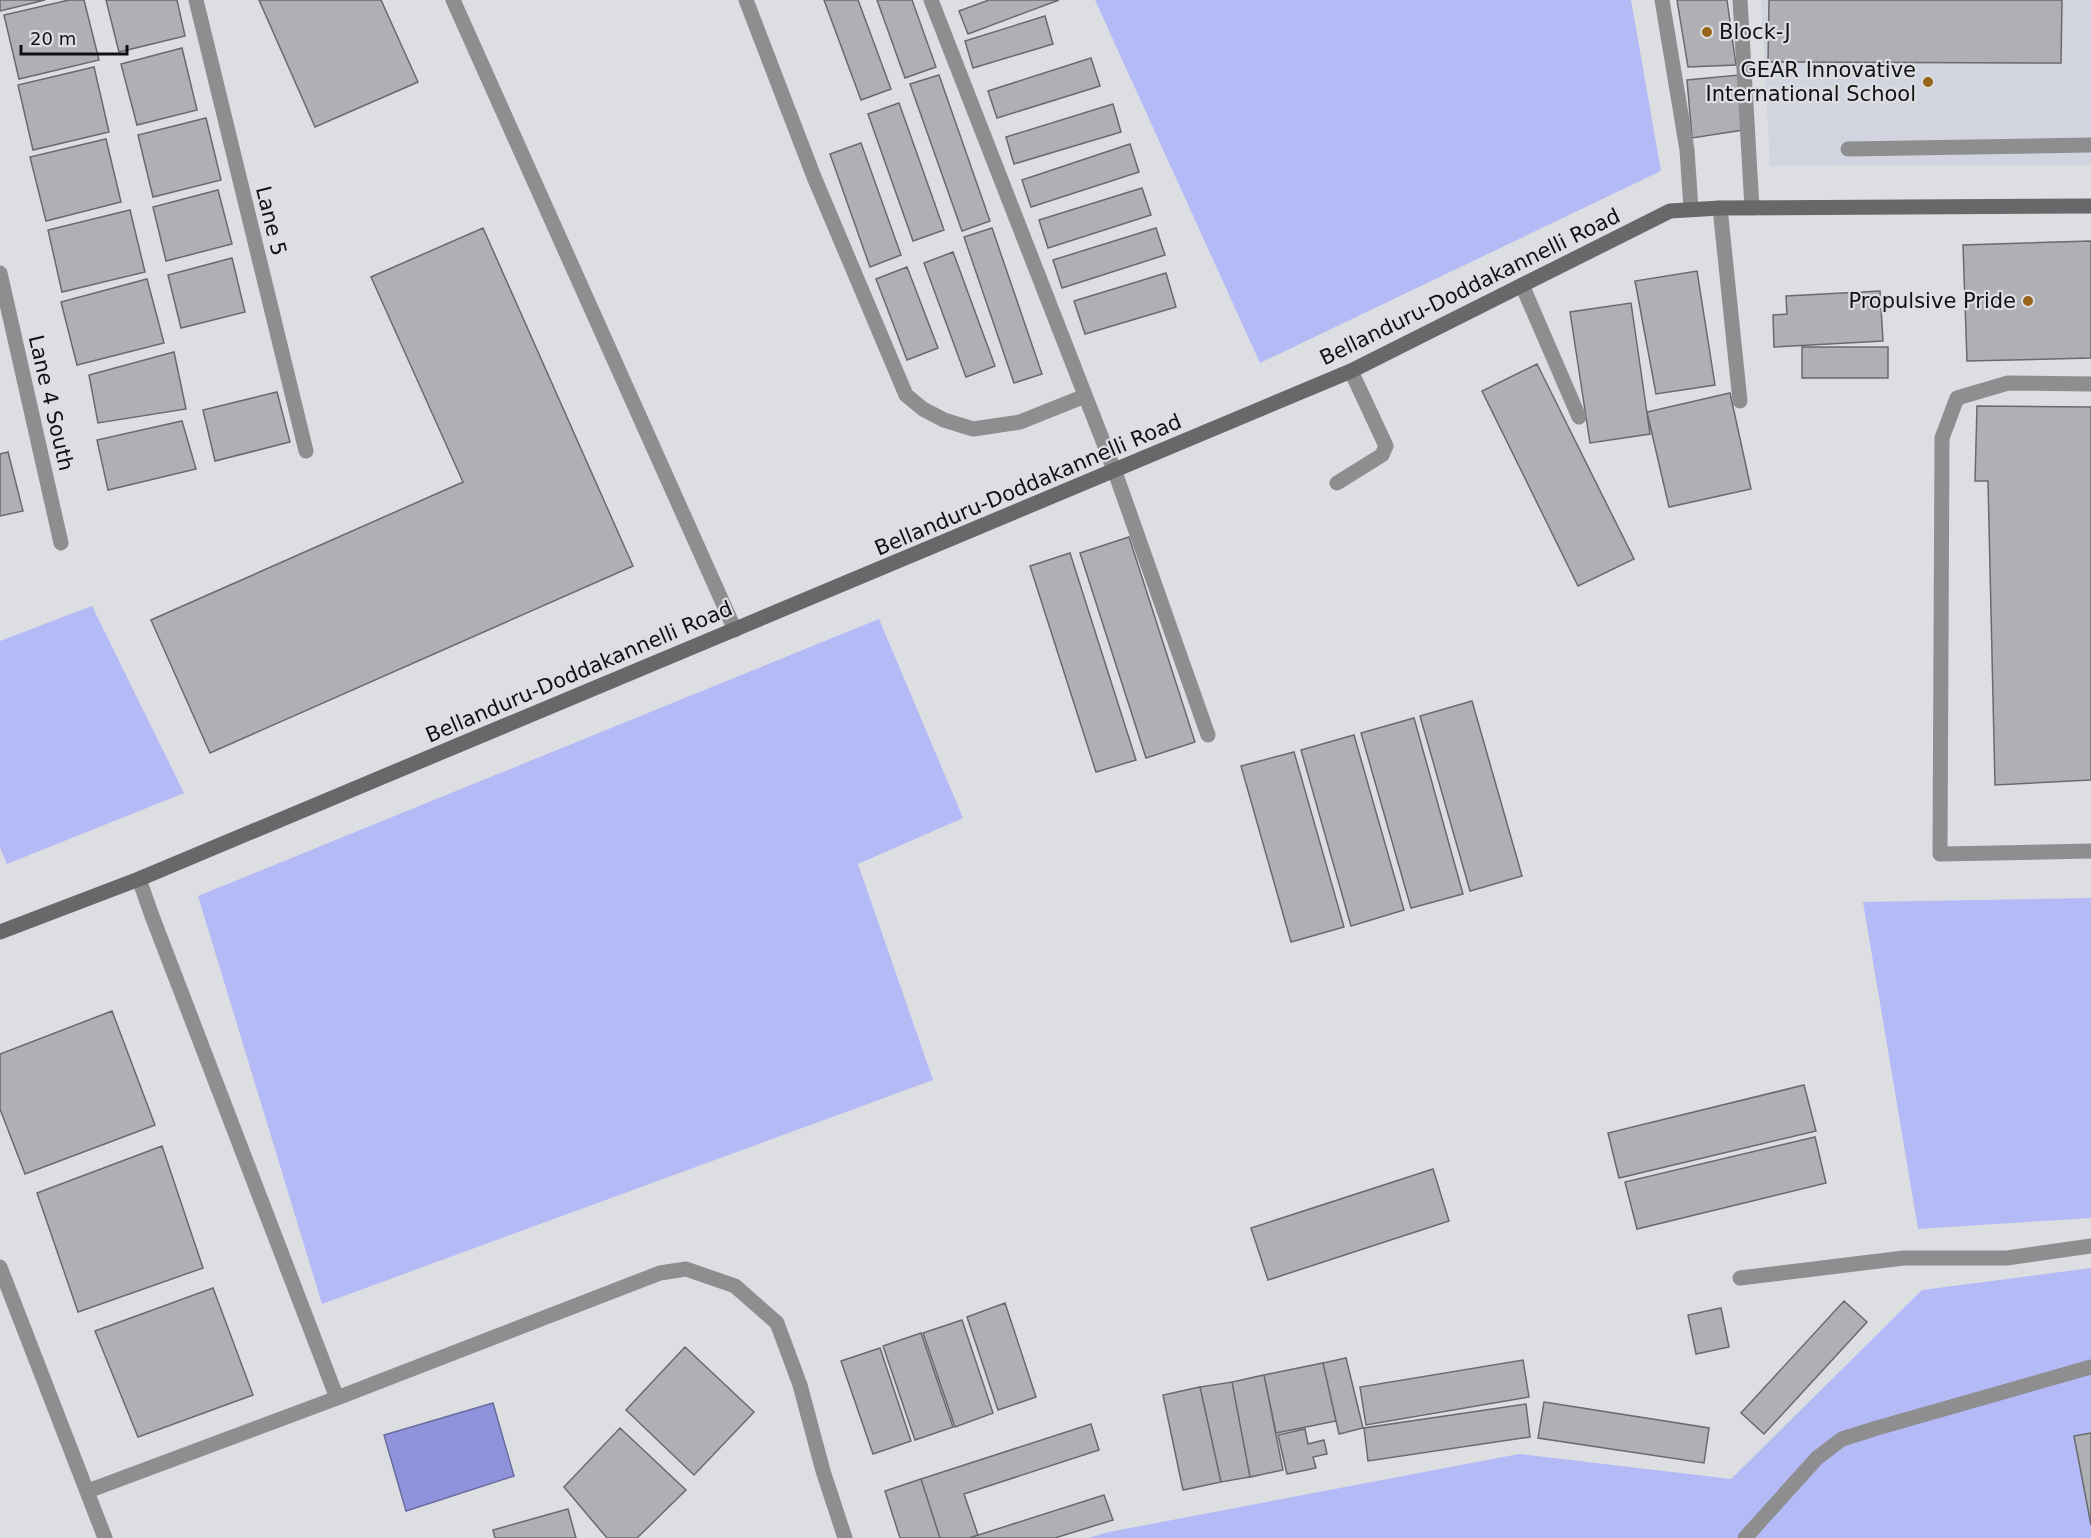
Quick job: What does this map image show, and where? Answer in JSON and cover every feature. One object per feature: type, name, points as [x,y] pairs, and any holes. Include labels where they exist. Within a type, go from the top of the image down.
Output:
[{"type":"street","name":"Lane 5","points":[[196,0],[306,452]]},
{"type":"street","points":[[453,0],[735,630]]},
{"type":"street","points":[[746,0],[814,177],[906,395],[923,409],[944,420],[974,429],[1020,422],[1085,396]]},
{"type":"street","points":[[931,0],[1115,472],[1208,735]]},
{"type":"street","points":[[1662,0],[1687,150],[1691,209]]},
{"type":"street","points":[[1740,0],[1752,208]]},
{"type":"street","points":[[1848,149],[2091,145]]},
{"type":"street","name":"Bellanduru-Doddakannelli Road","points":[[0,932],[139,879],[1351,372],[1670,211],[1720,208],[2091,206]]},
{"type":"street","points":[[1720,208],[1740,401]]},
{"type":"street","name":"Lane 4 South","points":[[0,273],[61,543]]},
{"type":"street","points":[[1522,285],[1579,417]]},
{"type":"street","points":[[1337,483],[1382,455],[1386,446],[1351,372]]},
{"type":"street","points":[[2091,384],[2008,383],[1957,398],[1942,438],[1940,854],[2091,851]]},
{"type":"street","points":[[139,879],[337,1398]]},
{"type":"street","points":[[1740,1278],[1904,1258],[2007,1258],[2091,1246]]},
{"type":"street","points":[[0,1267],[105,1538]]},
{"type":"street","points":[[88,1491],[660,1273],[686,1269],[735,1286],[777,1323],[800,1385],[823,1471],[845,1538]]},
{"type":"street","points":[[1745,1538],[1817,1458],[1842,1439],[2091,1367]]},
{"type":"shaded area","points":[[1095,0],[1631,0],[1661,171],[1260,363]]},
{"type":"shaded area","name":"GEAR Innovative International School","points":[[1761,0],[2091,0],[2091,165],[1770,166]]},
{"type":"shaded area","points":[[92,606],[184,793],[7,864],[0,848],[0,641]]},
{"type":"shaded area","points":[[879,619],[963,818],[858,864],[933,1080],[322,1304],[198,896]]},
{"type":"shaded area","points":[[2091,898],[2091,1218],[1918,1229],[1863,902]]},
{"type":"shaded area","points":[[2091,1268],[2091,1538],[1088,1538],[1109,1532],[1519,1454],[1731,1479],[1922,1290]]},
{"type":"shaded area","points":[[493,1403],[514,1476],[406,1511],[384,1435]]},
{"type":"building","points":[[0,0],[45,0],[0,11]]},
{"type":"building","points":[[69,0],[84,0],[99,60],[19,79],[4,15]]},
{"type":"building","points":[[106,0],[177,0],[185,36],[119,52]]},
{"type":"building","points":[[259,0],[381,0],[418,82],[315,127]]},
{"type":"building","points":[[824,0],[858,0],[891,89],[861,100]]},
{"type":"building","points":[[877,0],[912,0],[936,67],[905,78]]},
{"type":"building","points":[[989,0],[1059,0],[968,34],[959,11]]},
{"type":"building","name":"Block-J","points":[[1677,0],[1727,0],[1736,65],[1688,67]]},
{"type":"building","points":[[1769,0],[2062,0],[2061,63],[1768,62]]},
{"type":"building","points":[[1045,16],[1053,44],[973,68],[965,41]]},
{"type":"building","points":[[182,48],[197,110],[137,125],[121,64]]},
{"type":"building","points":[[1091,58],[1100,86],[997,118],[988,91]]},
{"type":"building","points":[[94,67],[109,132],[33,150],[18,85]]},
{"type":"building","points":[[939,75],[990,221],[962,231],[910,84]]},
{"type":"building","points":[[1739,75],[1743,130],[1692,138],[1687,80]]},
{"type":"building","points":[[899,103],[944,230],[913,241],[868,114]]},
{"type":"building","points":[[1113,104],[1121,132],[1014,164],[1006,137]]},
{"type":"building","points":[[206,118],[221,180],[153,197],[138,135]]},
{"type":"building","points":[[106,139],[121,202],[46,221],[30,157]]},
{"type":"building","points":[[861,143],[901,255],[870,267],[830,154]]},
{"type":"building","points":[[1130,144],[1139,172],[1031,207],[1022,180]]},
{"type":"building","points":[[1142,188],[1151,215],[1048,248],[1039,220]]},
{"type":"building","points":[[218,190],[232,244],[166,261],[153,207]]},
{"type":"building","points":[[130,210],[145,272],[62,292],[48,230]]},
{"type":"building","points":[[483,228],[633,566],[210,753],[151,620],[463,482],[371,277]]},
{"type":"building","points":[[992,228],[1042,374],[1014,383],[964,237]]},
{"type":"building","points":[[1156,228],[1165,255],[1062,288],[1053,260]]},
{"type":"building","name":"Propulsive Pride","points":[[2091,241],[2091,358],[1967,361],[1963,245]]},
{"type":"building","points":[[953,252],[995,366],[966,377],[924,263]]},
{"type":"building","points":[[232,258],[245,312],[181,328],[168,275]]},
{"type":"building","points":[[907,267],[938,348],[907,360],[876,279]]},
{"type":"building","points":[[1697,271],[1715,385],[1656,394],[1635,281]]},
{"type":"building","points":[[1166,273],[1176,307],[1085,334],[1074,301]]},
{"type":"building","points":[[147,279],[164,343],[77,365],[61,302]]},
{"type":"building","points":[[1880,291],[1883,341],[1774,347],[1773,315],[1787,314],[1786,296]]},
{"type":"building","points":[[1631,303],[1650,434],[1590,443],[1570,312]]},
{"type":"building","points":[[1802,347],[1888,347],[1888,378],[1802,378]]},
{"type":"building","points":[[174,352],[186,409],[98,423],[89,375]]},
{"type":"building","points":[[1537,364],[1634,559],[1578,586],[1482,391]]},
{"type":"building","points":[[277,392],[290,442],[215,461],[203,410]]},
{"type":"building","points":[[1730,393],[1751,489],[1669,507],[1647,412]]},
{"type":"building","points":[[1977,406],[2091,407],[2091,780],[1995,785],[1988,481],[1975,481]]},
{"type":"building","points":[[182,421],[196,469],[108,490],[97,440]]},
{"type":"building","points":[[8,452],[23,511],[0,516],[0,454]]},
{"type":"building","points":[[1129,537],[1195,742],[1146,758],[1080,553]]},
{"type":"building","points":[[1070,553],[1136,760],[1096,772],[1030,566]]},
{"type":"building","points":[[1472,701],[1522,876],[1470,891],[1420,716]]},
{"type":"building","points":[[1414,718],[1463,894],[1411,908],[1361,733]]},
{"type":"building","points":[[1354,735],[1404,910],[1351,926],[1301,750]]},
{"type":"building","points":[[1294,752],[1344,927],[1291,942],[1241,766]]},
{"type":"building","points":[[112,1011],[155,1125],[25,1174],[0,1109],[0,1054]]},
{"type":"building","points":[[1804,1085],[1816,1131],[1619,1178],[1608,1133]]},
{"type":"building","points":[[1815,1137],[1826,1183],[1637,1229],[1625,1182]]},
{"type":"building","points":[[162,1146],[203,1268],[78,1312],[37,1193]]},
{"type":"building","points":[[1433,1169],[1449,1221],[1268,1280],[1251,1228]]},
{"type":"building","points":[[213,1288],[253,1395],[138,1437],[95,1331]]},
{"type":"building","points":[[1844,1301],[1867,1322],[1764,1434],[1741,1413]]},
{"type":"building","points":[[1005,1303],[1036,1397],[998,1410],[967,1317]]},
{"type":"building","points":[[1721,1308],[1729,1347],[1696,1354],[1688,1315]]},
{"type":"building","points":[[962,1320],[993,1413],[955,1427],[923,1333]]},
{"type":"building","points":[[921,1333],[953,1427],[915,1440],[883,1346]]},
{"type":"building","points":[[685,1347],[754,1412],[694,1475],[626,1410]]},
{"type":"building","points":[[880,1348],[911,1441],[873,1454],[841,1361]]},
{"type":"building","points":[[1346,1358],[1363,1428],[1339,1434],[1323,1363]]},
{"type":"building","points":[[1523,1360],[1529,1397],[1366,1425],[1360,1387]]},
{"type":"building","points":[[1323,1363],[1336,1421],[1276,1433],[1264,1375]]},
{"type":"building","points":[[1264,1375],[1283,1470],[1250,1477],[1232,1382]]},
{"type":"building","points":[[1232,1382],[1250,1477],[1221,1482],[1200,1387]]},
{"type":"building","points":[[1200,1387],[1221,1482],[1183,1490],[1163,1395]]},
{"type":"building","points":[[1544,1402],[1709,1428],[1704,1463],[1538,1438]]},
{"type":"building","points":[[1526,1404],[1530,1437],[1368,1461],[1364,1428]]},
{"type":"building","points":[[1091,1424],[1099,1450],[964,1494],[978,1535],[969,1538],[940,1538],[921,1479]]},
{"type":"building","points":[[620,1428],[686,1490],[637,1538],[607,1538],[564,1487]]},
{"type":"building","points":[[1305,1429],[1308,1444],[1324,1440],[1327,1454],[1313,1457],[1316,1468],[1287,1474],[1278,1435]]},
{"type":"building","points":[[2091,1433],[2091,1525],[2074,1436]]},
{"type":"building","points":[[921,1479],[940,1538],[900,1538],[885,1491]]},
{"type":"building","points":[[1104,1495],[1113,1520],[1055,1538],[969,1538]]},
{"type":"building","points":[[568,1509],[576,1538],[495,1538],[493,1530]]},
{"type":"place","name":"Block-J","points":[[1707,32]]},
{"type":"place","name":"GEAR Innovative International School","points":[[1928,82]]},
{"type":"place","name":"Propulsive Pride","points":[[2028,301]]}]
